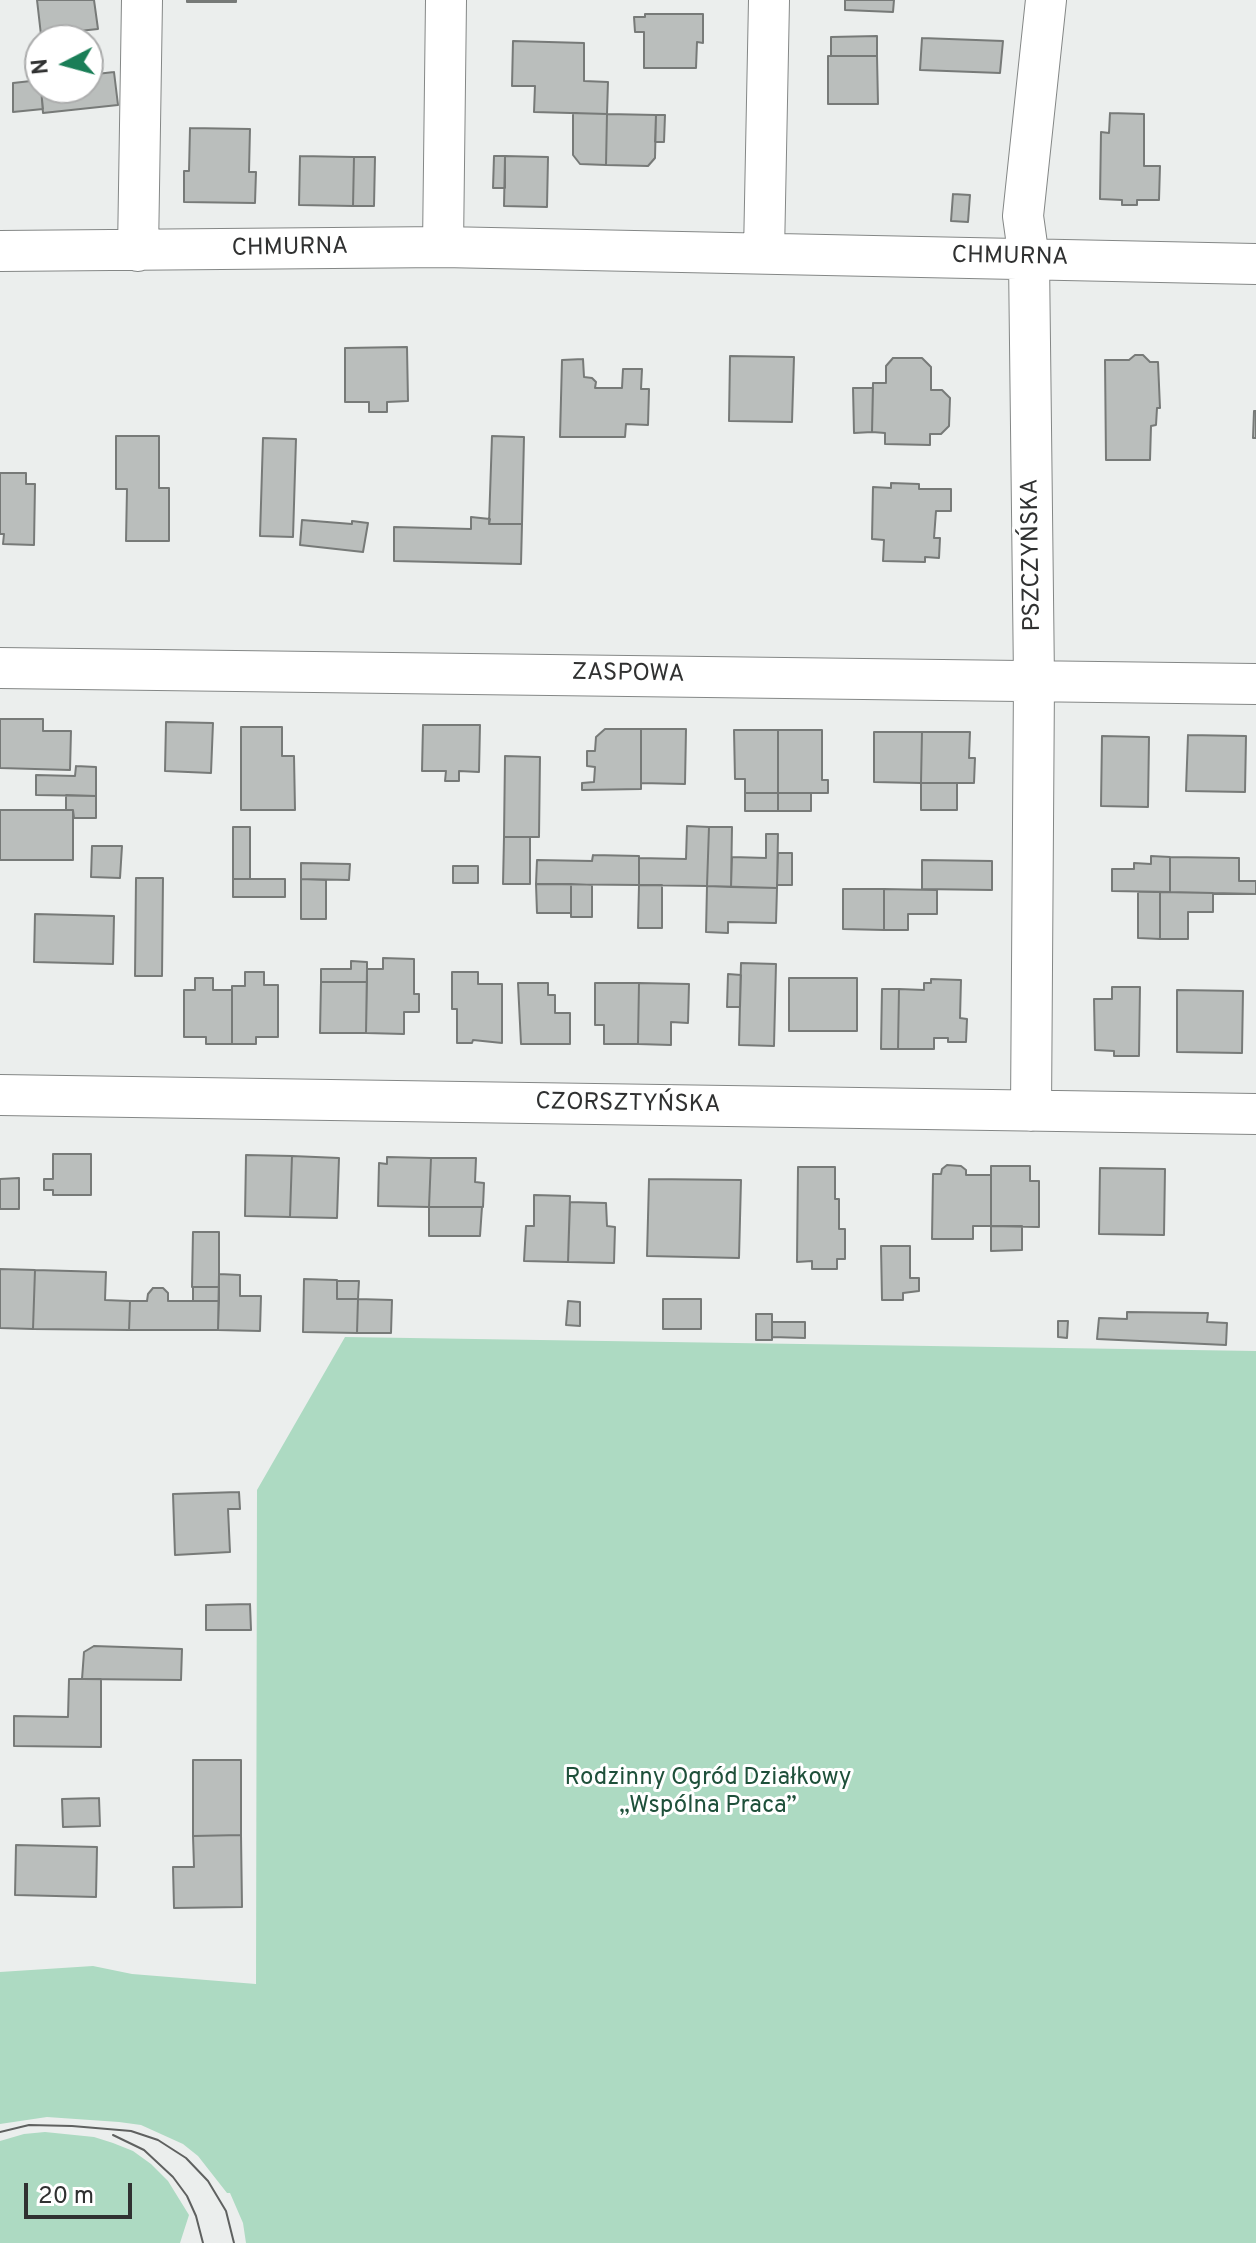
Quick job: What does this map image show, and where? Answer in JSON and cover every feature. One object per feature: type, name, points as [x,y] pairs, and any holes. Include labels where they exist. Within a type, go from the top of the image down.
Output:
[{"type":"street","points":[[138,251],[142,0]]},
{"type":"street","points":[[443,247],[446,0]]},
{"type":"street","points":[[764,253],[769,0]]},
{"type":"street","name":"PSZCZYŃSKA","points":[[1031,1111],[1034,680],[1029,259],[1023,216],[1046,0]]},
{"type":"street","name":"CHMURNA","points":[[0,251],[443,247],[1256,264]]},
{"type":"street","name":"ZASPOWA","points":[[0,668],[1256,684]]},
{"type":"street","name":"CZORSZTYŃSKA","points":[[0,1095],[1256,1114]]},
{"type":"green space","name":"Rodzinny Ogród Działkowy „Wspólna Praca”","points":[[345,1337],[1256,1351],[1256,2243],[246,2243],[243,2223],[230,2193],[198,2156],[183,2144],[141,2125],[119,2122],[47,2117],[0,2124],[0,1972],[93,1966],[132,1974],[256,1984],[257,1490]]},
{"type":"green space","points":[[45,2132],[94,2137],[133,2151],[151,2164],[168,2181],[189,2215],[180,2243],[0,2243],[0,2141]]},
{"type":"building","points":[[37,0],[94,0],[97,24],[40,24]]},
{"type":"building","points":[[236,0],[236,2],[187,2]]},
{"type":"building","points":[[845,0],[894,0],[893,12],[845,10]]},
{"type":"building","points":[[645,14],[703,14],[703,43],[697,42],[696,68],[644,68],[644,32],[635,32],[634,17],[645,17]]},
{"type":"building","points":[[877,36],[877,56],[831,56],[831,37]]},
{"type":"building","points":[[922,38],[1003,41],[1000,73],[920,70]]},
{"type":"building","points":[[513,41],[584,43],[584,81],[608,82],[607,114],[534,112],[535,86],[512,86]]},
{"type":"building","points":[[828,56],[877,56],[878,104],[828,104]]},
{"type":"building","points":[[114,72],[118,105],[43,113],[42,104],[104,104],[104,73]]},
{"type":"building","points":[[24,82],[24,104],[42,104],[43,109],[13,112],[13,83]]},
{"type":"building","points":[[573,113],[607,114],[606,165],[580,164],[573,155]]},
{"type":"building","points":[[1110,113],[1144,114],[1144,166],[1160,166],[1159,200],[1137,200],[1137,205],[1122,205],[1122,200],[1100,199],[1101,132],[1109,133]]},
{"type":"building","points":[[607,114],[656,115],[655,158],[648,166],[606,165]]},
{"type":"building","points":[[656,115],[665,115],[664,142],[655,142]]},
{"type":"building","points":[[190,128],[250,129],[249,172],[256,172],[255,203],[184,202],[184,171],[189,171]]},
{"type":"building","points":[[300,156],[354,157],[353,206],[299,205]]},
{"type":"building","points":[[494,156],[505,156],[505,188],[493,188]]},
{"type":"building","points":[[505,156],[548,157],[547,207],[504,206]]},
{"type":"building","points":[[354,157],[375,157],[374,206],[353,206]]},
{"type":"building","points":[[953,194],[970,195],[968,222],[951,221]]},
{"type":"building","points":[[407,347],[408,401],[387,402],[387,412],[369,412],[369,402],[345,402],[345,348]]},
{"type":"building","points":[[1135,355],[1158,362],[1160,408],[1157,408],[1156,425],[1151,426],[1150,460],[1106,460],[1105,360],[1129,360]]},
{"type":"building","points":[[730,356],[794,357],[792,422],[729,421]]},
{"type":"building","points":[[893,358],[922,358],[931,367],[931,390],[942,390],[950,398],[949,426],[941,434],[930,434],[930,445],[885,444],[885,433],[872,432],[873,383],[886,383],[886,366]]},
{"type":"building","points":[[583,359],[584,377],[596,382],[595,388],[622,388],[623,369],[642,369],[641,389],[649,389],[648,425],[626,424],[625,437],[560,437],[562,360]]},
{"type":"building","points":[[853,388],[873,388],[872,432],[854,433]]},
{"type":"building","points":[[1256,411],[1256,438],[1253,438]]},
{"type":"building","points":[[116,436],[159,436],[159,488],[169,488],[169,541],[126,541],[127,489],[116,489]]},
{"type":"building","points":[[492,436],[524,437],[522,524],[489,524]]},
{"type":"building","points":[[263,438],[296,439],[293,537],[260,536]]},
{"type":"building","points":[[0,473],[26,473],[26,484],[35,484],[34,545],[3,544],[4,534],[0,534]]},
{"type":"building","points":[[891,483],[919,484],[919,489],[951,489],[951,511],[936,511],[934,538],[940,538],[939,558],[925,557],[925,562],[883,561],[884,540],[872,539],[873,487],[891,488]]},
{"type":"building","points":[[471,517],[490,519],[489,524],[522,524],[521,564],[394,561],[394,527],[471,529]]},
{"type":"building","points":[[302,520],[368,523],[363,552],[300,545]]},
{"type":"building","points":[[0,719],[43,719],[43,731],[71,731],[70,770],[0,768]]},
{"type":"building","points":[[166,722],[213,723],[211,773],[165,771]]},
{"type":"building","points":[[423,725],[480,725],[479,772],[459,771],[459,781],[445,781],[446,771],[422,771]]},
{"type":"building","points":[[241,727],[282,727],[282,756],[294,756],[295,810],[241,810]]},
{"type":"building","points":[[605,729],[641,729],[641,789],[582,790],[582,783],[594,782],[595,767],[587,766],[587,751],[595,751],[596,737]]},
{"type":"building","points":[[641,729],[686,729],[685,784],[641,783]]},
{"type":"building","points":[[734,730],[778,730],[778,793],[745,793],[745,779],[735,779]]},
{"type":"building","points":[[778,730],[822,730],[822,780],[828,780],[828,793],[778,793]]},
{"type":"building","points":[[874,732],[922,732],[921,783],[874,782]]},
{"type":"building","points":[[922,732],[970,732],[969,758],[975,758],[974,783],[921,783]]},
{"type":"building","points":[[1188,735],[1246,736],[1245,792],[1186,791]]},
{"type":"building","points":[[1102,736],[1149,737],[1148,807],[1101,806]]},
{"type":"building","points":[[505,756],[540,757],[539,837],[504,837]]},
{"type":"building","points":[[76,766],[96,767],[96,796],[36,795],[36,775],[75,776]]},
{"type":"building","points":[[921,783],[957,783],[957,810],[921,810]]},
{"type":"building","points":[[745,793],[778,793],[778,811],[745,811]]},
{"type":"building","points":[[778,793],[811,793],[811,811],[778,811]]},
{"type":"building","points":[[66,795],[96,796],[96,818],[74,818],[73,810],[66,810]]},
{"type":"building","points":[[0,810],[73,810],[73,860],[0,860]]},
{"type":"building","points":[[687,826],[709,827],[707,886],[639,885],[639,858],[686,859]]},
{"type":"building","points":[[233,827],[250,827],[250,879],[233,879]]},
{"type":"building","points":[[709,827],[732,827],[731,887],[707,886]]},
{"type":"building","points":[[766,834],[778,834],[777,888],[731,887],[732,857],[766,858]]},
{"type":"building","points":[[504,837],[530,837],[530,884],[503,884]]},
{"type":"building","points":[[92,846],[122,846],[120,878],[91,877]]},
{"type":"building","points":[[778,853],[792,853],[792,885],[777,885]]},
{"type":"building","points":[[593,855],[639,856],[639,885],[536,884],[537,860],[592,861]]},
{"type":"building","points":[[1151,856],[1170,857],[1170,892],[1112,891],[1112,869],[1134,869],[1134,863],[1151,864]]},
{"type":"building","points":[[1170,857],[1239,858],[1239,881],[1256,881],[1256,894],[1170,892]]},
{"type":"building","points":[[922,860],[992,861],[992,890],[922,889]]},
{"type":"building","points":[[301,863],[350,864],[349,880],[301,879]]},
{"type":"building","points":[[453,866],[478,866],[478,883],[453,883]]},
{"type":"building","points":[[136,878],[163,878],[162,976],[135,976]]},
{"type":"building","points":[[233,879],[285,879],[285,897],[233,897]]},
{"type":"building","points":[[301,879],[326,880],[326,919],[301,919]]},
{"type":"building","points":[[536,884],[571,884],[571,913],[537,913]]},
{"type":"building","points":[[571,884],[592,885],[592,917],[571,917]]},
{"type":"building","points":[[639,885],[662,885],[662,928],[638,928]]},
{"type":"building","points":[[707,886],[777,888],[776,923],[728,922],[728,933],[706,932]]},
{"type":"building","points":[[843,889],[884,889],[884,930],[843,929]]},
{"type":"building","points":[[884,889],[937,890],[937,914],[908,914],[908,930],[884,930]]},
{"type":"building","points":[[1138,892],[1160,892],[1160,939],[1138,938]]},
{"type":"building","points":[[1160,892],[1213,893],[1213,912],[1188,912],[1188,939],[1160,939]]},
{"type":"building","points":[[35,914],[114,916],[113,964],[34,962]]},
{"type":"building","points":[[383,958],[414,959],[414,994],[419,994],[419,1012],[404,1012],[404,1034],[366,1033],[367,969],[383,969]]},
{"type":"building","points":[[351,961],[367,962],[367,982],[321,982],[321,969],[351,969]]},
{"type":"building","points":[[741,963],[776,964],[774,1046],[739,1045]]},
{"type":"building","points":[[245,972],[264,972],[264,985],[278,985],[278,1037],[256,1037],[256,1044],[232,1044],[232,986],[245,986]]},
{"type":"building","points":[[452,972],[478,972],[478,984],[502,984],[502,1043],[473,1040],[472,1043],[457,1043],[457,1009],[452,1009]]},
{"type":"building","points":[[728,974],[741,975],[740,1007],[727,1007]]},
{"type":"building","points":[[195,978],[213,978],[213,990],[232,990],[232,1044],[206,1044],[206,1037],[184,1037],[184,990],[195,990]]},
{"type":"building","points":[[789,978],[857,978],[857,1031],[789,1031]]},
{"type":"building","points":[[931,979],[961,980],[960,1018],[967,1019],[966,1042],[934,1038],[934,1049],[898,1049],[899,989],[924,990],[924,983],[931,983]]},
{"type":"building","points":[[321,982],[367,982],[366,1033],[320,1033]]},
{"type":"building","points":[[518,983],[548,983],[548,995],[555,995],[555,1013],[570,1013],[570,1044],[521,1044]]},
{"type":"building","points":[[595,983],[639,983],[638,1044],[604,1044],[604,1025],[595,1025]]},
{"type":"building","points":[[639,983],[689,984],[688,1023],[671,1022],[671,1045],[638,1044]]},
{"type":"building","points":[[1112,987],[1140,987],[1139,1056],[1114,1056],[1114,1051],[1095,1050],[1094,999],[1112,999]]},
{"type":"building","points":[[882,989],[899,989],[898,1049],[881,1049]]},
{"type":"building","points":[[1177,990],[1243,991],[1242,1053],[1177,1052]]},
{"type":"building","points":[[53,1154],[91,1154],[91,1195],[53,1195],[53,1190],[44,1190],[44,1179],[53,1179]]},
{"type":"building","points":[[246,1155],[292,1156],[290,1217],[245,1216]]},
{"type":"building","points":[[292,1156],[339,1158],[337,1218],[290,1217]]},
{"type":"building","points":[[387,1157],[431,1158],[429,1207],[378,1206],[379,1163],[387,1164]]},
{"type":"building","points":[[431,1158],[476,1158],[475,1182],[484,1183],[483,1207],[429,1207]]},
{"type":"building","points":[[947,1165],[961,1166],[966,1170],[966,1175],[991,1175],[991,1226],[973,1226],[973,1239],[932,1239],[933,1174],[941,1174]]},
{"type":"building","points":[[991,1166],[1030,1166],[1030,1181],[1039,1181],[1039,1227],[991,1226]]},
{"type":"building","points":[[798,1167],[835,1167],[839,1229],[845,1229],[845,1259],[837,1259],[837,1269],[812,1269],[812,1261],[797,1262]]},
{"type":"building","points":[[1100,1168],[1165,1169],[1164,1235],[1099,1234]]},
{"type":"building","points":[[19,1178],[19,1209],[0,1209],[0,1179]]},
{"type":"building","points":[[649,1179],[741,1180],[739,1258],[647,1256]]},
{"type":"building","points":[[534,1195],[570,1196],[568,1262],[524,1261],[526,1226],[534,1226]]},
{"type":"building","points":[[570,1202],[606,1203],[607,1226],[615,1227],[614,1263],[568,1262]]},
{"type":"building","points":[[429,1207],[482,1207],[480,1236],[429,1236]]},
{"type":"building","points":[[991,1226],[1022,1226],[1022,1250],[991,1251]]},
{"type":"building","points":[[193,1232],[219,1232],[219,1287],[192,1287]]},
{"type":"building","points":[[881,1246],[910,1246],[910,1278],[919,1278],[919,1291],[903,1293],[903,1300],[882,1300]]},
{"type":"building","points":[[0,1269],[35,1270],[33,1329],[0,1328]]},
{"type":"building","points":[[35,1270],[106,1272],[105,1300],[130,1301],[129,1330],[33,1329]]},
{"type":"building","points":[[219,1274],[240,1275],[240,1296],[261,1296],[260,1331],[218,1330]]},
{"type":"building","points":[[304,1279],[337,1280],[337,1299],[358,1299],[357,1333],[303,1332]]},
{"type":"building","points":[[337,1281],[359,1281],[358,1299],[337,1299]]},
{"type":"building","points":[[193,1287],[219,1287],[219,1301],[193,1301]]},
{"type":"building","points":[[153,1288],[163,1288],[168,1293],[168,1301],[219,1301],[218,1330],[129,1330],[130,1301],[147,1301]]},
{"type":"building","points":[[358,1299],[392,1300],[391,1333],[357,1333]]},
{"type":"building","points":[[663,1299],[701,1299],[701,1329],[663,1329]]},
{"type":"building","points":[[568,1301],[580,1302],[580,1326],[566,1325]]},
{"type":"building","points":[[1127,1312],[1208,1313],[1207,1322],[1227,1323],[1226,1345],[1097,1339],[1099,1318],[1127,1319]]},
{"type":"building","points":[[756,1314],[772,1314],[772,1340],[756,1340]]},
{"type":"building","points":[[1058,1321],[1068,1321],[1067,1338],[1058,1337]]},
{"type":"building","points":[[772,1322],[805,1322],[805,1338],[772,1337]]},
{"type":"building","points":[[239,1492],[240,1509],[228,1509],[230,1552],[175,1555],[173,1494]]},
{"type":"building","points":[[250,1604],[251,1630],[206,1630],[206,1605]]},
{"type":"building","points":[[94,1646],[182,1649],[181,1680],[82,1679],[84,1652]]},
{"type":"building","points":[[69,1679],[101,1679],[101,1747],[14,1746],[14,1716],[68,1717]]},
{"type":"building","points":[[193,1760],[241,1760],[241,1835],[193,1836]]},
{"type":"building","points":[[99,1798],[100,1826],[63,1827],[62,1799]]},
{"type":"building","points":[[241,1835],[242,1907],[174,1908],[173,1867],[194,1867],[193,1836]]},
{"type":"building","points":[[16,1845],[97,1847],[96,1897],[15,1895]]},
{"type":"tram line","points":[[0,2132],[29,2125],[72,2126],[131,2131],[158,2140],[186,2158],[208,2181],[226,2211],[234,2243]]},
{"type":"tram line","points":[[113,2135],[144,2150],[173,2177],[187,2196],[203,2243]]}]
